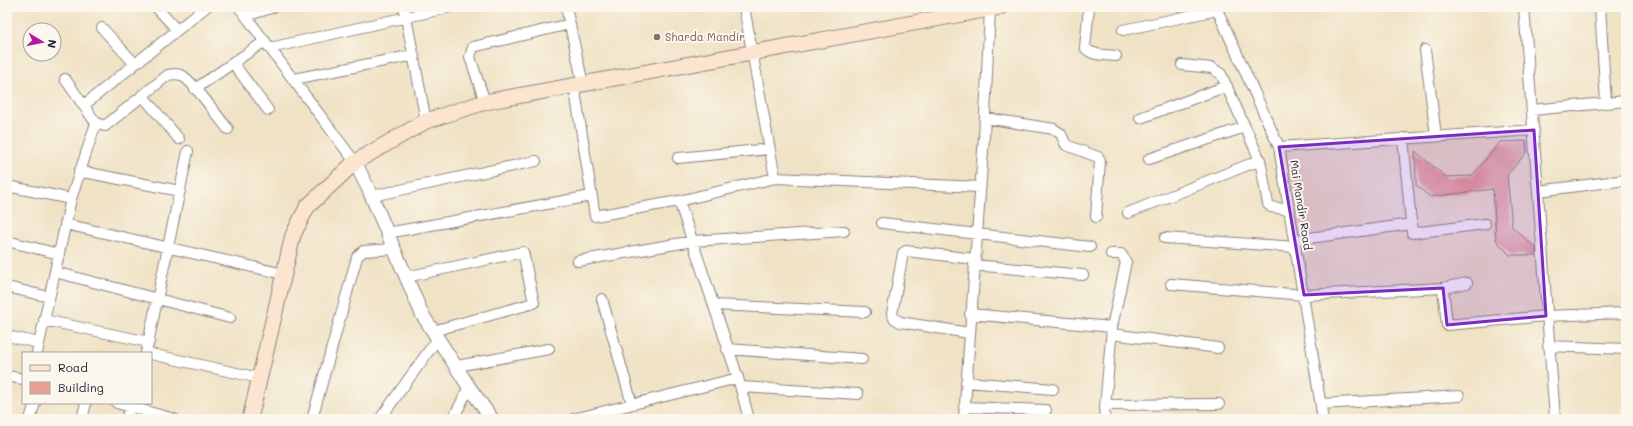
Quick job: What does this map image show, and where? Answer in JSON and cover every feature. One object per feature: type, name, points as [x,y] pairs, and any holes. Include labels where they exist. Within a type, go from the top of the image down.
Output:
[{"type":"main road","points":[[250,419],[293,235],[307,207],[355,162],[426,121],[485,102],[995,8]]},
{"type":"street","points":[[156,7],[177,30]]},
{"type":"street","points":[[84,105],[206,7]]},
{"type":"street","points":[[239,7],[355,162],[372,196],[422,314],[491,418]]},
{"type":"street","points":[[246,16],[274,7]]},
{"type":"street","points":[[195,89],[233,63],[267,44],[405,12],[451,7]]},
{"type":"street","points":[[566,7],[579,84],[591,196],[595,216],[679,201],[775,178],[980,186]]},
{"type":"street","points":[[744,7],[775,178]]},
{"type":"street","points":[[1089,7],[1085,47],[1086,50],[1116,56]]},
{"type":"street","points":[[1524,7],[1534,130],[1548,346],[1555,419]]},
{"type":"street","points":[[1600,7],[1606,103]]},
{"type":"street","points":[[964,419],[976,234],[995,8]]},
{"type":"street","points":[[1123,30],[1216,9]]},
{"type":"street","name":"Mai Mandir Road","points":[[1216,9],[1279,147],[1323,419]]},
{"type":"street","points":[[405,12],[426,121]]},
{"type":"street","points":[[485,102],[470,57],[473,47],[570,24]]},
{"type":"street","points":[[102,28],[135,64]]},
{"type":"street","points":[[1425,50],[1436,136]]},
{"type":"street","points":[[294,80],[414,55]]},
{"type":"street","points":[[233,63],[268,110]]},
{"type":"street","points":[[1182,65],[1218,70],[1227,86],[1260,160],[1268,204],[1271,207],[1290,210]]},
{"type":"street","points":[[65,79],[96,123],[105,126],[168,75],[176,74],[183,76],[228,129]]},
{"type":"street","points":[[1140,118],[1227,86]]},
{"type":"street","points":[[142,95],[179,139]]},
{"type":"street","points":[[1532,110],[1626,101]]},
{"type":"street","points":[[985,118],[1054,129],[1061,134],[1066,145],[1098,157],[1100,160],[1096,218]]},
{"type":"street","points":[[7,336],[38,348],[71,199],[96,123]]},
{"type":"street","points":[[1149,159],[1245,126]]},
{"type":"street","points":[[1279,147],[1534,130]]},
{"type":"street","points":[[1403,138],[1412,232],[1485,224]]},
{"type":"street","points":[[678,158],[770,149]]},
{"type":"street","points":[[147,352],[188,150]]},
{"type":"street","points":[[1128,213],[1260,160]]},
{"type":"street","points":[[372,196],[536,161]]},
{"type":"street","points":[[79,171],[180,191]]},
{"type":"street","points":[[1538,191],[1626,180]]},
{"type":"street","points":[[7,186],[71,199]]},
{"type":"street","points":[[388,233],[591,196]]},
{"type":"street","points":[[679,201],[727,348],[740,382],[748,419]]},
{"type":"street","points":[[882,222],[1090,247]]},
{"type":"street","points":[[65,224],[284,274]]},
{"type":"street","points":[[1164,238],[1295,243],[1411,224]]},
{"type":"street","points":[[578,261],[693,241],[844,231]]},
{"type":"street","points":[[7,240],[59,254]]},
{"type":"street","points":[[312,419],[358,257],[363,251],[394,249]]},
{"type":"street","points":[[969,334],[900,322],[894,318],[892,314],[903,253],[906,251],[974,262],[1083,275]]},
{"type":"street","points":[[380,419],[436,334],[534,303],[523,252],[406,277]]},
{"type":"street","points":[[1104,419],[1112,330],[1126,262],[1121,254],[1112,254]]},
{"type":"street","points":[[55,272],[230,318]]},
{"type":"street","points":[[1171,284],[1304,296],[1443,288],[1467,283]]},
{"type":"street","points":[[7,287],[49,297]]},
{"type":"street","points":[[1443,288],[1447,325],[1546,316],[1626,313]]},
{"type":"street","points":[[602,299],[632,404]]},
{"type":"street","points":[[714,305],[865,312]]},
{"type":"street","points":[[970,314],[1112,330],[1218,348]]},
{"type":"street","points":[[44,320],[148,342]]},
{"type":"street","points":[[1548,346],[1626,349]]},
{"type":"street","points":[[727,348],[862,359]]},
{"type":"street","points":[[457,366],[549,349]]},
{"type":"street","points":[[152,354],[259,378]]},
{"type":"street","points":[[7,376],[22,380]]},
{"type":"street","points":[[573,419],[632,404],[740,382],[858,394]]},
{"type":"street","points":[[966,382],[1053,389]]},
{"type":"street","points":[[453,419],[469,387]]},
{"type":"street","points":[[1321,404],[1459,396]]},
{"type":"street","points":[[30,419],[35,404]]},
{"type":"street","points":[[82,419],[86,404]]},
{"type":"street","points":[[123,404],[134,406],[173,419]]},
{"type":"street","points":[[1105,405],[1219,404]]},
{"type":"street","points":[[127,419],[134,406]]},
{"type":"street","points":[[964,407],[1046,410]]},
{"type":"highlighted area","points":[[1534,130],[1546,316],[1447,325],[1443,288],[1304,295],[1279,147]]},
{"type":"building","points":[[1526,141],[1527,152],[1507,175],[1512,227],[1536,248],[1536,255],[1510,255],[1496,240],[1493,189],[1430,197],[1416,185],[1415,151],[1446,177],[1472,176],[1500,142]]},
{"type":"place","name":"Sharda Mandir","points":[[657,37]]}]
